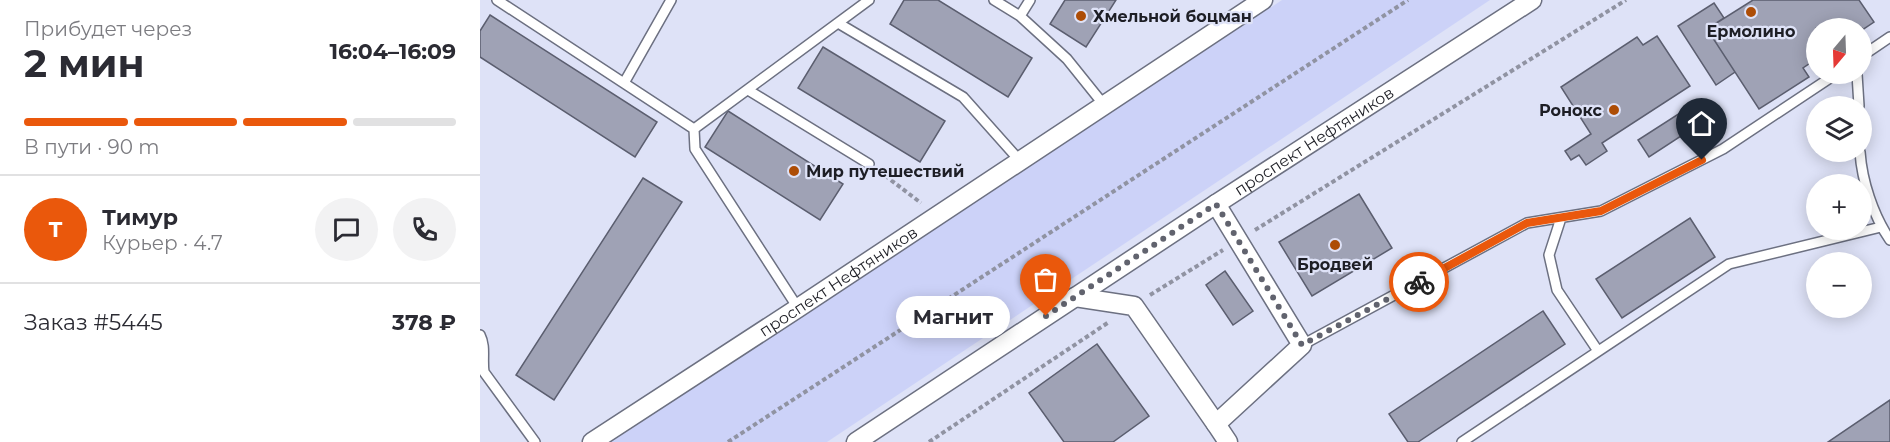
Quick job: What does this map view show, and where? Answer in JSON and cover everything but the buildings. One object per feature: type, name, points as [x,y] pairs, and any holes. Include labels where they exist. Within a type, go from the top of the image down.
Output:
[{"type":"street","name":"проспект Нефтяников","points":[[592,442],[1263,0]]},
{"type":"street","name":"проспект Нефтяников","points":[[856,442],[1216,204],[1532,0]]},
{"type":"street","points":[[1216,204],[1302,345],[1216,424]]},
{"type":"street","points":[[1075,297],[1134,306],[1228,442]]},
{"type":"lane","points":[[497,0],[694,129]]},
{"type":"lane","points":[[624,83],[671,0]]},
{"type":"lane","points":[[694,129],[869,0]]},
{"type":"lane","points":[[994,0],[1020,16],[1067,59],[1104,105]]},
{"type":"lane","points":[[1020,16],[1030,0]]},
{"type":"lane","points":[[838,23],[963,97],[1020,161]]},
{"type":"lane","points":[[1872,49],[1890,37]]},
{"type":"lane","points":[[1302,345],[1527,223],[1601,211],[1723,149],[1821,84]]},
{"type":"lane","points":[[747,90],[869,164]]},
{"type":"lane","points":[[694,129],[695,149],[798,308]]},
{"type":"lane","points":[[1860,162],[1861,172],[1881,227],[1890,240]]},
{"type":"lane","points":[[1561,218],[1549,255],[1557,290],[1598,351]]},
{"type":"lane","points":[[1462,442],[1729,264],[1881,227]]},
{"type":"lane","points":[[480,335],[485,350],[482,360],[484,372],[534,442]]},
{"type":"path","points":[[728,442],[1408,0]]},
{"type":"path","points":[[928,442],[1238,240],[1626,0]]},
{"type":"path","points":[[869,164],[938,215]]},
{"type":"shaded area","points":[[1282,0],[1490,0],[827,442],[611,442]]},
{"type":"way so far","points":[[1046,316],[1216,204],[1302,345],[1419,282]]},
{"type":"place","name":"Ермолино","points":[[1751,12]]},
{"type":"place","name":"Хмельной боцман","points":[[1081,16]]},
{"type":"place","name":"Ронокс","points":[[1614,110]]},
{"type":"place","name":"Мир путешествий","points":[[794,171]]},
{"type":"place","name":"Бродвей","points":[[1335,245]]},
{"type":"place","name":"Магнит","points":[[1046,316]]},
{"type":"route","points":[[1419,282],[1527,223],[1601,211],[1702,160]]}]
